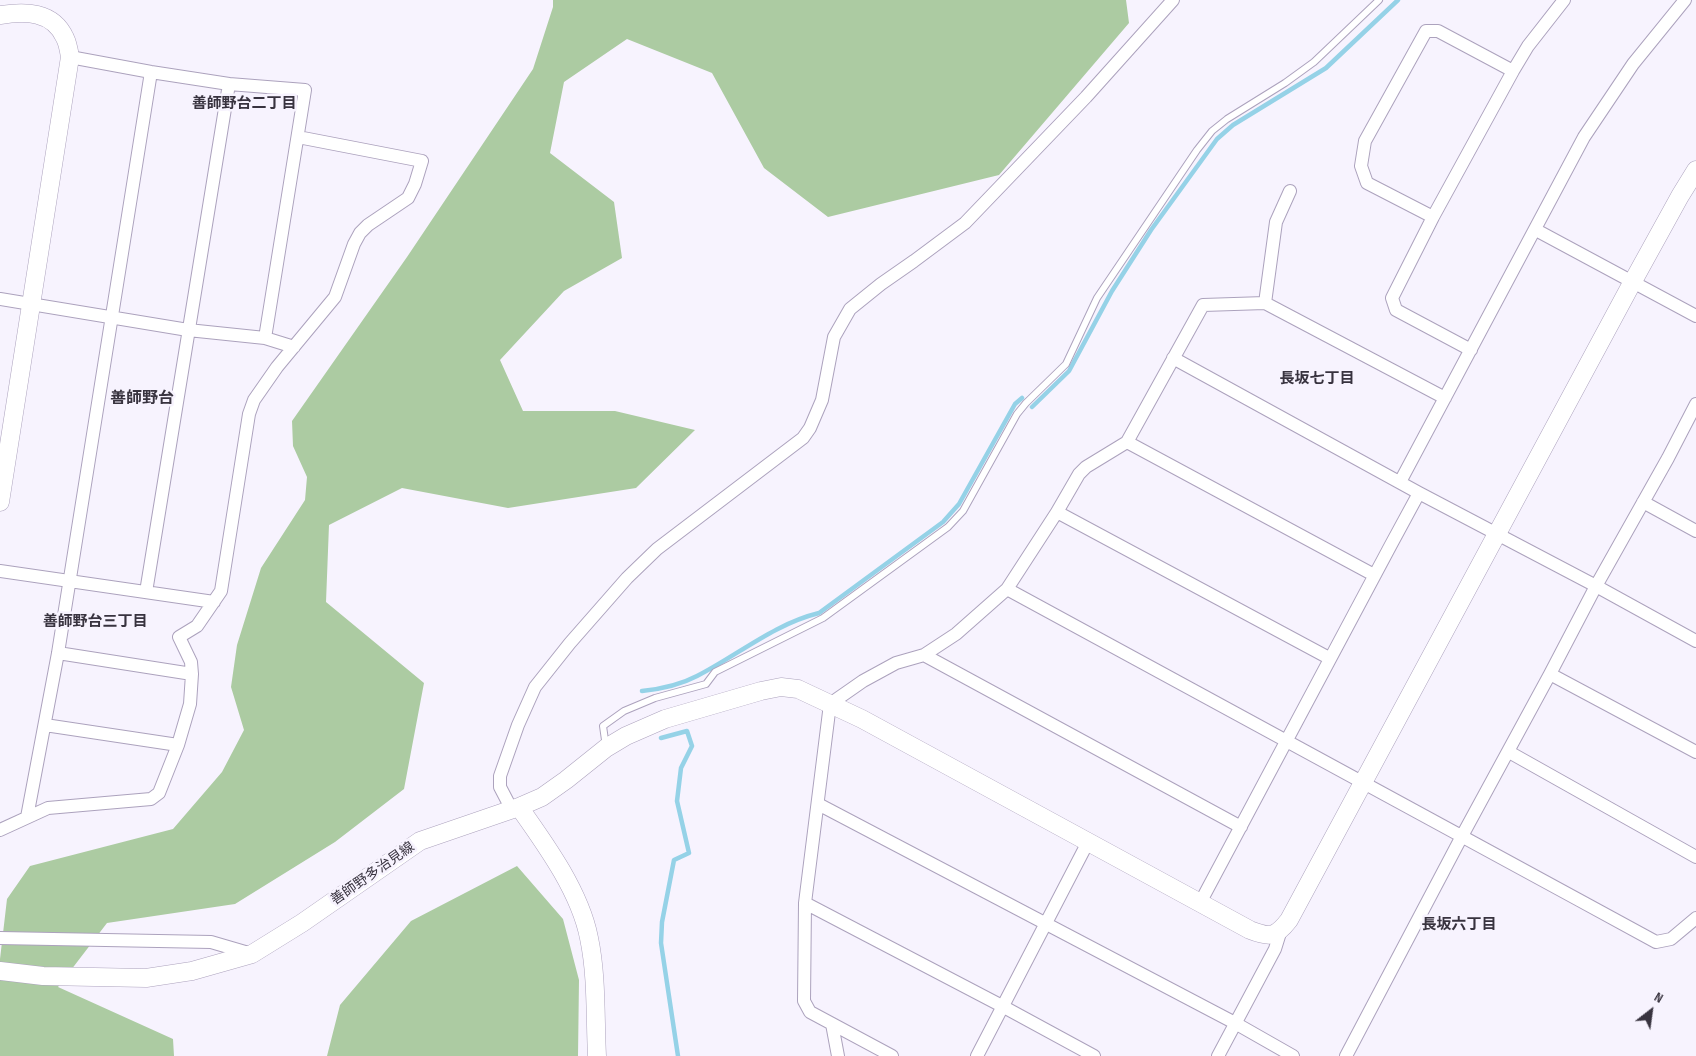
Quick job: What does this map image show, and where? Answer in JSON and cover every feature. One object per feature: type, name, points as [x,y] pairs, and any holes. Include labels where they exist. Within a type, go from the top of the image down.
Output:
[{"type":"street","points":[[597,1056],[594,983],[589,938],[569,884],[547,848],[500,788],[500,776],[518,725],[535,687],[570,643],[627,578],[657,549],[803,438],[810,428],[822,400],[834,337],[850,309],[880,284],[965,223],[1050,136],[1173,0]]},
{"type":"street","points":[[1470,350],[1396,310],[1392,298],[1433,217],[1512,71],[1528,46],[1564,0]]},
{"type":"street","points":[[1400,482],[1584,137],[1633,64],[1686,0]]},
{"type":"street","points":[[0,15],[19,12],[37,14],[55,24],[65,38],[70,57],[0,502]]},
{"type":"street","points":[[1433,217],[1367,183],[1362,166],[1365,142],[1426,31],[1438,31],[1512,71]]},
{"type":"street","points":[[70,57],[229,84],[305,90],[265,338]]},
{"type":"street","points":[[27,817],[58,653],[151,72]]},
{"type":"street","points":[[146,592],[229,84]]},
{"type":"street","points":[[0,830],[48,808],[151,798],[159,794],[178,745],[190,704],[191,662],[179,637],[197,626],[221,590],[249,414],[254,400],[277,367],[335,297],[354,244],[360,233],[368,225],[408,198],[415,184],[422,161],[298,137]]},
{"type":"street","points":[[1218,1056],[1275,949],[1280,932],[1289,920],[1632,283],[1696,170]]},
{"type":"street","points":[[1265,303],[1276,222],[1290,191]]},
{"type":"street","points":[[1536,230],[1696,316]]},
{"type":"street","points":[[0,299],[188,330],[265,338],[294,347]]},
{"type":"street","points":[[892,1056],[810,1012],[804,1001],[805,903],[830,704],[863,681],[896,662],[924,655],[956,634],[1007,589],[1057,512],[1079,474],[1086,467],[1127,442],[1203,305],[1265,303],[1445,398]]},
{"type":"street","points":[[1172,358],[1696,641]]},
{"type":"street","points":[[1346,1056],[1596,586],[1693,418],[1696,404]]},
{"type":"street","points":[[1127,442],[1374,575]]},
{"type":"street","points":[[1200,903],[1419,492]]},
{"type":"street","points":[[1643,502],[1696,531]]},
{"type":"street","points":[[1057,512],[1329,658]]},
{"type":"street","points":[[0,571],[214,602]]},
{"type":"street","points":[[1007,589],[1656,942],[1671,939],[1696,918]]},
{"type":"street","points":[[58,653],[192,674]]},
{"type":"street","points":[[924,655],[1241,827]]},
{"type":"street","points":[[1550,674],[1696,752]]},
{"type":"street","name":"善師野多治見線","points":[[0,971],[43,976],[146,978],[192,971],[252,954],[302,923],[420,841],[516,809],[542,797],[606,748],[626,736],[652,724],[761,691],[781,687],[798,690],[862,719],[1250,930],[1264,936],[1280,932]]},
{"type":"street","points":[[45,725],[178,745]]},
{"type":"street","points":[[1508,752],[1696,857]]},
{"type":"street","points":[[818,804],[1235,1023],[1293,1056]]},
{"type":"street","points":[[977,1056],[1088,842]]},
{"type":"street","points":[[805,903],[1094,1056]]},
{"type":"street","points":[[0,938],[211,942],[252,954]]},
{"type":"street","points":[[832,1024],[838,1056]]},
{"type":"lane","points":[[606,748],[604,726],[624,711],[655,698],[706,684],[715,672],[823,618],[948,527],[963,511],[1018,414],[1026,403],[1066,364],[1098,298],[1197,150],[1212,131],[1227,119],[1285,83],[1314,62],[1379,0]]},
{"type":"green space","points":[[553,0],[1126,0],[1129,23],[999,175],[828,217],[764,168],[712,73],[627,39],[564,82],[550,153],[614,202],[622,258],[564,291],[500,360],[523,411],[615,411],[695,430],[636,488],[508,508],[402,488],[329,525],[326,602],[424,683],[404,789],[335,842],[235,904],[107,923],[58,987],[173,1039],[174,1056],[0,1056],[0,959],[7,899],[30,866],[173,829],[222,772],[244,730],[231,687],[237,645],[261,568],[305,500],[307,477],[293,446],[292,421],[407,257],[533,69],[553,7]]},
{"type":"green space","points":[[517,866],[563,919],[579,980],[578,1056],[327,1056],[340,1005],[411,921]]},
{"type":"waterway","points":[[1032,407],[1069,371],[1112,291],[1151,230],[1217,139],[1233,125],[1326,68],[1398,0]]},
{"type":"waterway","points":[[642,691],[670,686],[691,679],[771,632],[819,613],[943,522],[959,504],[1015,404],[1022,398]]},
{"type":"waterway","points":[[661,738],[687,731],[692,746],[681,768],[677,801],[689,853],[674,860],[662,922],[661,943],[678,1056]]},
{"type":"district","name":"善師野台二丁目","points":[[244,104]]},
{"type":"district","name":"長坂七丁目","points":[[1317,379]]},
{"type":"district","name":"善師野台","points":[[142,399]]},
{"type":"district","name":"善師野台三丁目","points":[[95,622]]},
{"type":"district","name":"長坂六丁目","points":[[1459,925]]}]
